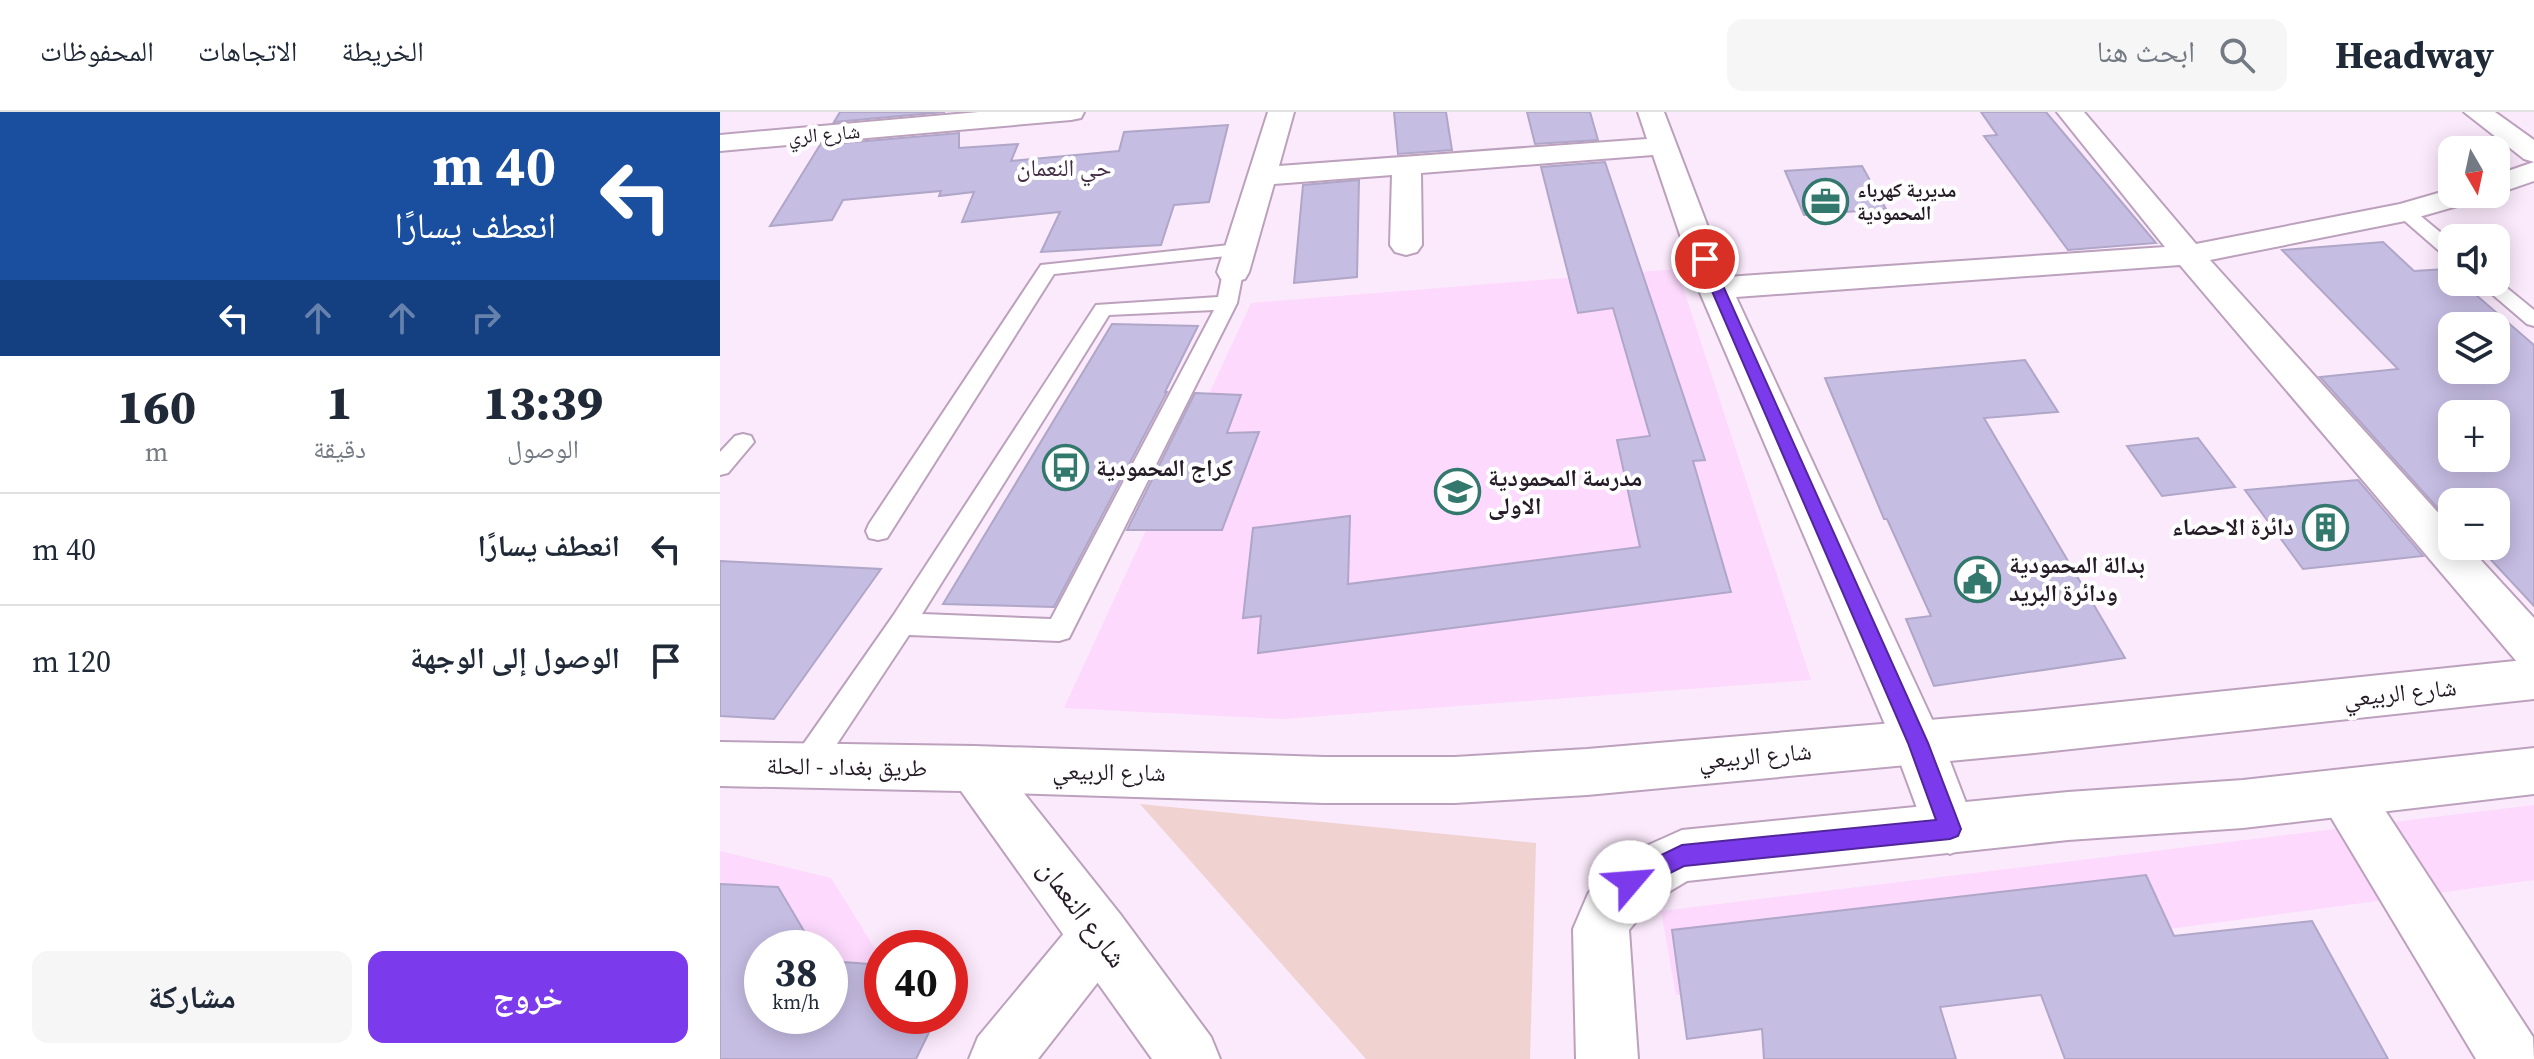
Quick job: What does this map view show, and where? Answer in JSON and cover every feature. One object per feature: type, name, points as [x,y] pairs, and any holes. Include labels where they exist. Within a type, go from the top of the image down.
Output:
[{"type":"street","name":"شارع الري","points":[[720,143],[856,122],[1071,112]]},
{"type":"street","points":[[1236,261],[1281,112]]},
{"type":"street","points":[[2070,112],[2188,255],[2534,650]]},
{"type":"street","points":[[2477,112],[2534,153]]},
{"type":"street","points":[[1261,176],[1407,165],[1657,129],[1715,288],[1918,743],[1950,829]]},
{"type":"street","points":[[1406,245],[1407,165]]},
{"type":"street","points":[[2510,180],[2534,171]]},
{"type":"street","points":[[1715,288],[2188,255],[2405,212],[2438,202]]},
{"type":"street","name":"شارع الربيعي","points":[[974,769],[1195,773],[1324,780],[1455,780],[1587,772],[1918,743],[2534,679]]},
{"type":"street","name":"طريق بغداد - الحلة","points":[[720,764],[974,769]]},
{"type":"street","name":"شارع النعمان","points":[[974,769],[1100,934],[1189,1059]]},
{"type":"street","points":[[1607,1059],[1601,929],[1607,911],[1630,882],[1682,856],[2068,816],[2243,804],[2534,771]]},
{"type":"street","points":[[2344,792],[2511,1059]]},
{"type":"street","points":[[1000,1059],[1100,934]]},
{"type":"lane","points":[[2405,212],[2438,240]]},
{"type":"lane","points":[[878,531],[1048,269],[1236,261],[1227,303],[1059,630],[902,624]]},
{"type":"lane","points":[[2505,296],[2534,320]]},
{"type":"lane","points":[[804,768],[902,624],[1103,309],[1227,303]]},
{"type":"lane","points":[[720,467],[743,442]]},
{"type":"shaded area","name":"مدرسة المحمودية الاولى","points":[[1677,269],[1811,680],[1283,719],[1064,708],[1251,303]]},
{"type":"shaded area","points":[[1140,804],[1536,843],[1530,1059],[1366,1059]]},
{"type":"shaded area","points":[[2534,805],[2534,880],[1676,995],[1661,911]]},
{"type":"shaded area","points":[[720,851],[831,878],[864,931],[864,1010],[840,1059],[762,1059],[749,1034],[848,1034],[848,930],[744,930],[744,1025],[720,980]]},
{"type":"building","points":[[840,112],[945,112],[834,122]]},
{"type":"building","points":[[1394,112],[1446,112],[1452,150],[1398,154]]},
{"type":"building","points":[[1527,112],[1590,112],[1598,140],[1535,144]]},
{"type":"building","points":[[1981,112],[2046,112],[2156,243],[2068,250],[1984,136],[1997,135]]},
{"type":"building","points":[[1228,125],[1209,202],[1174,205],[1161,245],[1041,252],[1060,212],[962,222],[974,192],[939,196],[941,191],[843,200],[832,220],[770,226],[820,145],[959,133],[959,148],[1018,144],[1011,161],[1119,151],[1124,132]]},
{"type":"building","points":[[1605,162],[1705,460],[1693,461],[1731,592],[1258,653],[1261,616],[1243,618],[1253,528],[1350,516],[1348,584],[1640,547],[1617,440],[1650,436],[1613,308],[1578,313],[1541,167]]},
{"type":"building","points":[[1862,166],[1886,209],[1804,215],[1785,171]]},
{"type":"building","points":[[1359,180],[1357,277],[1294,283],[1303,185]]},
{"type":"building","points":[[2383,242],[2414,271],[2438,270],[2438,296],[2477,296],[2496,312],[2438,312],[2438,384],[2510,384],[2510,324],[2534,345],[2534,606],[2491,560],[2510,560],[2510,488],[2438,488],[2438,508],[2320,377],[2398,369],[2282,250]]},
{"type":"building","points":[[1112,324],[1198,326],[1167,392],[1054,607],[943,604]]},
{"type":"building","points":[[2025,360],[2058,412],[1984,418],[2125,658],[1934,686],[1906,619],[1931,616],[1887,519],[1884,519],[1825,378]]},
{"type":"building","points":[[1195,393],[1241,395],[1227,433],[1259,432],[1222,530],[1127,530]]},
{"type":"building","points":[[2198,438],[2235,487],[2162,496],[2127,446]]},
{"type":"building","name":"دائرة الاحصاء","points":[[2358,480],[2423,556],[2303,569],[2245,490]]},
{"type":"building","points":[[720,561],[881,569],[774,719],[720,716]]},
{"type":"building","points":[[2146,875],[2174,936],[2312,921],[2388,1059],[2065,1059],[2041,995],[1940,1007],[1956,1059],[1764,1059],[1762,1029],[1687,1039],[1672,930]]},
{"type":"building","points":[[720,884],[778,887],[803,930],[744,930],[744,1034],[848,1034],[848,962],[864,964],[864,1034],[928,1034],[916,1059],[720,1059]]},
{"type":"place","name":"مديرية كهرباء المحمودية","points":[[1826,202]]},
{"type":"place","name":"كراج المحمودية","points":[[1065,468]]},
{"type":"place","name":"مدرسة المحمودية الاولى","points":[[1457,492]]},
{"type":"place","name":"دائرة الاحصاء","points":[[2325,527]]},
{"type":"place","name":"بدالة المحمودية ودائرة البريد","points":[[1978,579]]},
{"type":"district","name":"حي النعمان","points":[[1064,168]]},
{"type":"route","points":[[1630,882],[1682,856],[1950,829],[1918,743],[1715,288],[1705,259]]}]
